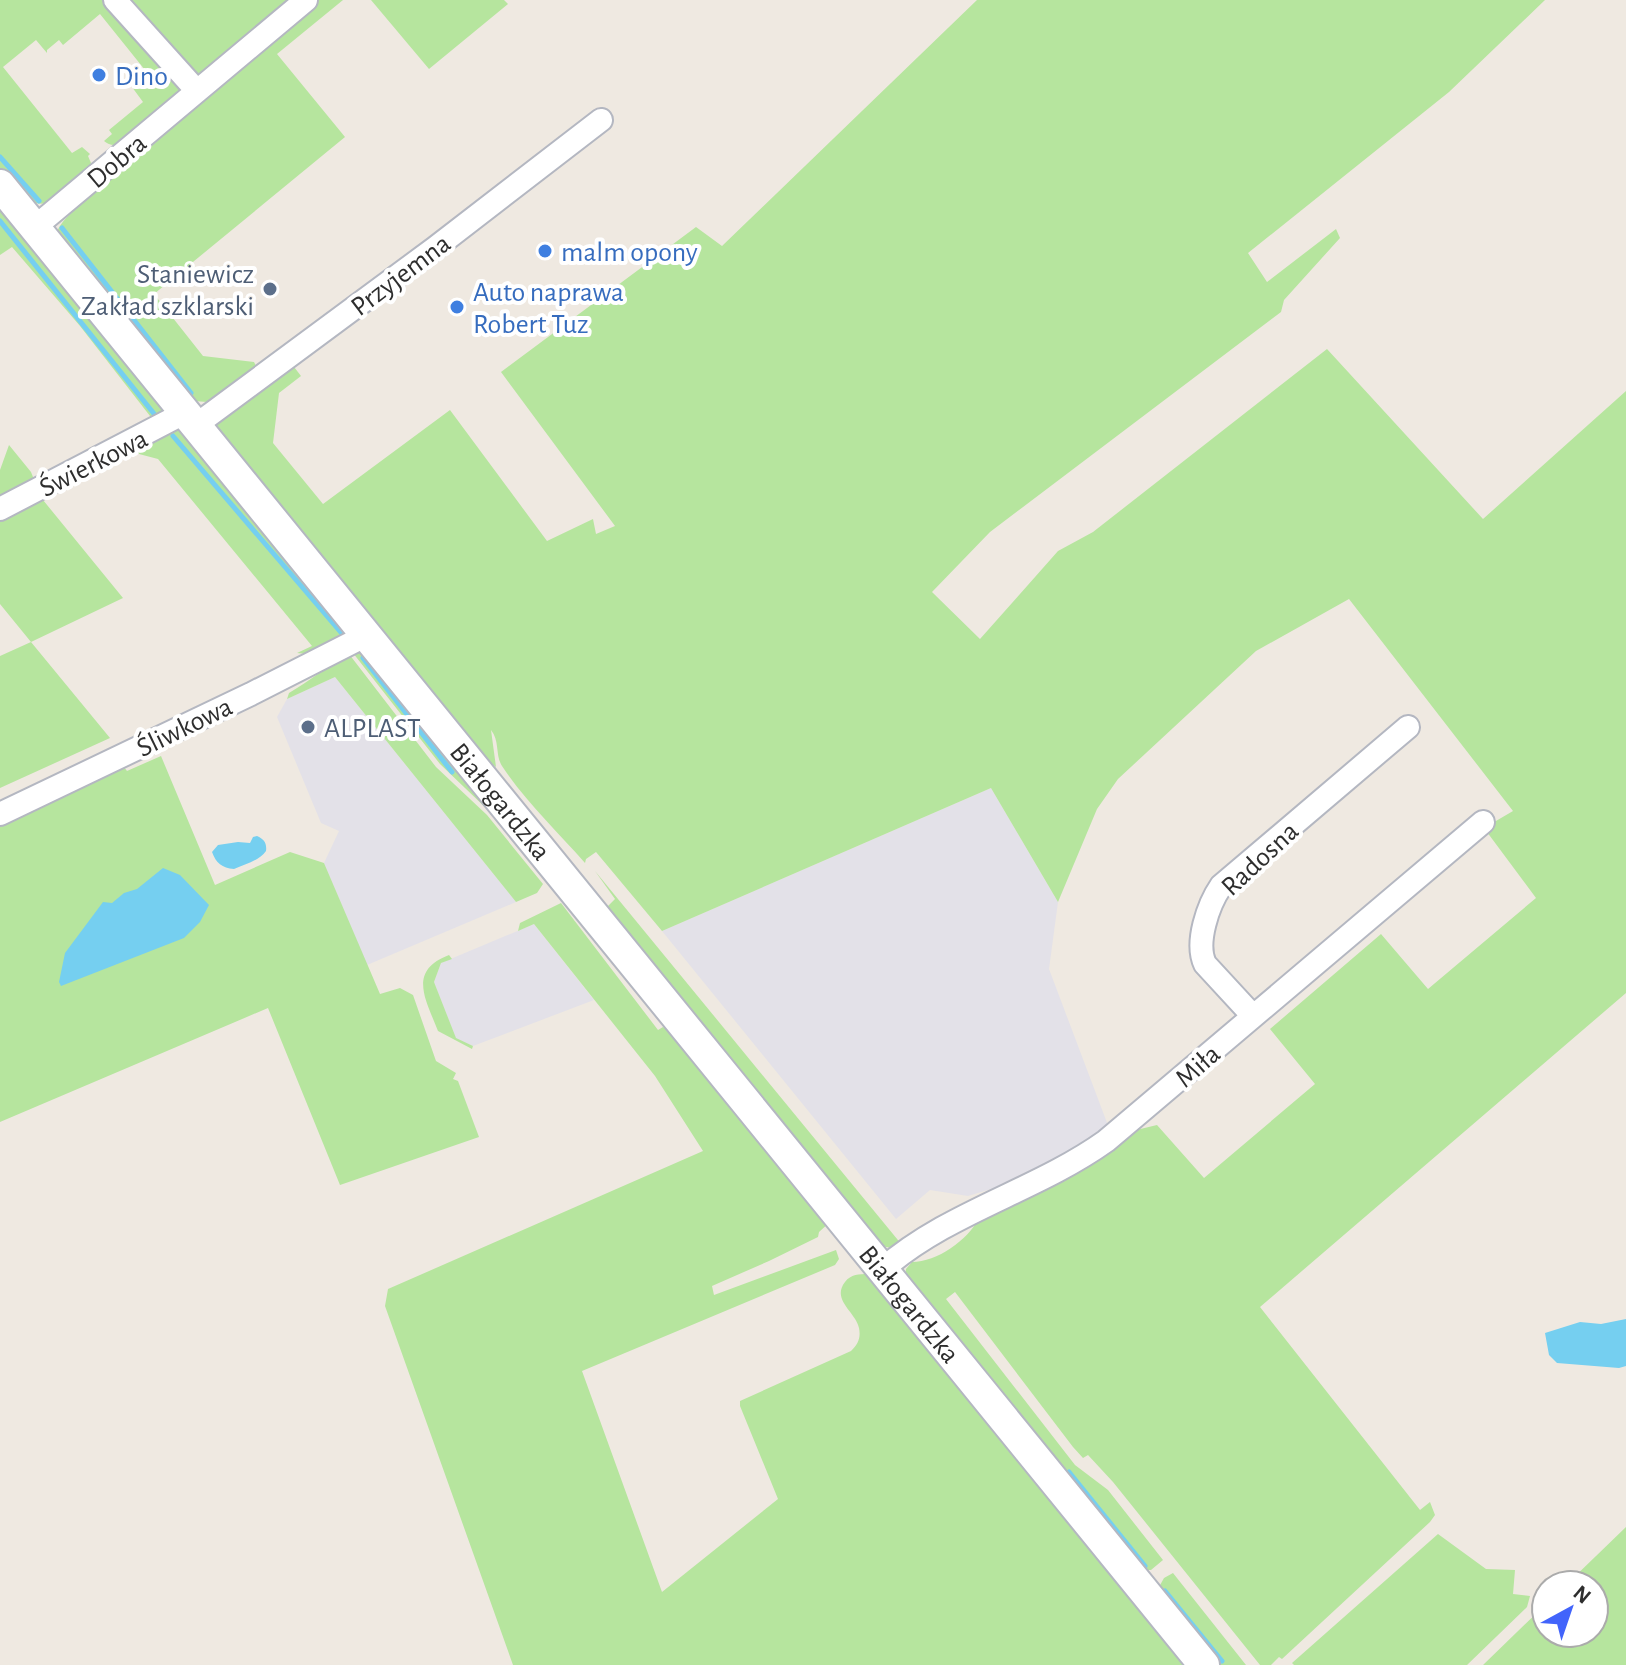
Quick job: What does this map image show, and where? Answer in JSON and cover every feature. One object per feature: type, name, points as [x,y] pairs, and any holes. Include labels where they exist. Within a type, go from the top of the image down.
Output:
[{"type":"main road","name":"Białogardzka","points":[[0,185],[1204,1665]]},
{"type":"street","points":[[115,0],[197,91]]},
{"type":"street","name":"Dobra","points":[[35,227],[306,0]]},
{"type":"street","name":"Przyjemna","points":[[191,418],[435,248],[601,120]]},
{"type":"street","name":"Świerkowa","points":[[0,509],[191,418]]},
{"type":"street","name":"Śliwkowa","points":[[0,814],[367,635]]},
{"type":"street","name":"Radosna","points":[[1253,1016],[1205,964],[1201,955],[1201,943],[1216,894],[1221,886],[1408,727]]},
{"type":"street","name":"Miła","points":[[883,1269],[942,1229],[1082,1159],[1483,822]]},
{"type":"shaded area","points":[[335,677],[516,902],[367,965],[324,863],[339,831],[321,823],[277,717],[287,699]]},
{"type":"shaded area","points":[[991,788],[1058,902],[1049,969],[1109,1128],[1024,1179],[968,1196],[930,1190],[896,1219],[662,931]]},
{"type":"shaded area","points":[[534,924],[594,1000],[473,1046],[456,1039],[434,982],[441,963]]},
{"type":"green space","points":[[0,0],[343,0],[277,54],[345,137],[154,294],[203,356],[254,362],[256,366],[213,400],[194,401],[57,233],[61,224],[85,200],[156,142],[143,125],[119,144],[104,141],[112,134],[109,130],[143,102],[129,83],[145,70],[100,14],[63,45],[59,40],[47,53],[36,40],[3,67],[72,153],[82,147],[90,154],[88,170],[46,203],[33,202],[0,172]]},
{"type":"green space","points":[[371,0],[504,0],[508,4],[429,69]]},
{"type":"green space","points":[[977,0],[1545,0],[1449,92],[1248,253],[1267,282],[1336,229],[1340,238],[1284,300],[1281,312],[990,532],[932,592],[980,639],[1058,551],[1093,532],[1327,349],[1483,519],[1626,391],[1626,993],[1260,1307],[1420,1510],[1430,1502],[1435,1515],[1282,1659],[1279,1657],[1271,1665],[1260,1665],[1113,1482],[1088,1455],[1083,1458],[1073,1447],[955,1292],[946,1299],[1075,1465],[1108,1490],[1163,1560],[1151,1570],[1140,1570],[905,1278],[906,1269],[912,1262],[931,1258],[951,1248],[960,1242],[979,1218],[1128,1132],[1157,1125],[1204,1178],[1315,1084],[1270,1029],[1381,934],[1428,989],[1536,898],[1484,828],[1513,811],[1349,599],[1256,651],[1118,779],[1097,809],[1058,902],[991,788],[662,931],[596,852],[585,863],[531,804],[502,766],[491,730],[496,767],[466,744],[216,428],[219,420],[291,363],[301,376],[279,393],[273,443],[323,504],[450,410],[547,541],[593,519],[596,534],[615,526],[501,372],[696,227],[722,246]]},
{"type":"green space","points":[[0,199],[163,398],[165,412],[156,419],[150,416],[80,326],[12,247],[0,255]]},
{"type":"green space","points":[[178,428],[191,434],[346,632],[338,644],[319,653],[297,653],[312,646],[158,459],[139,454],[136,448]]},
{"type":"green space","points":[[9,445],[31,472],[37,487],[0,505],[0,470]]},
{"type":"green space","points":[[43,500],[123,598],[31,642],[0,604],[0,522]]},
{"type":"green space","points":[[31,642],[110,738],[0,788],[0,656]]},
{"type":"green space","points":[[365,652],[545,879],[490,812],[440,764],[353,653]]},
{"type":"green space","points":[[349,654],[436,767],[487,815],[543,884],[537,893],[516,902],[335,677],[287,699],[289,693]]},
{"type":"green space","points":[[161,756],[215,885],[290,852],[324,863],[380,994],[400,988],[413,995],[436,1061],[456,1073],[453,1079],[458,1081],[479,1137],[340,1185],[268,1008],[0,1122],[0,821],[124,767],[127,771]]},
{"type":"green space","points":[[595,871],[902,1245],[891,1248],[877,1245],[602,912],[615,899]]},
{"type":"green space","points":[[561,903],[658,1030],[663,1027],[691,1047],[830,1222],[818,1237],[712,1286],[714,1295],[836,1250],[839,1259],[835,1265],[582,1371],[662,1592],[778,1499],[740,1401],[851,1351],[858,1341],[859,1328],[842,1300],[841,1288],[850,1277],[868,1274],[1193,1665],[513,1665],[385,1306],[388,1289],[703,1151],[655,1076],[534,924],[518,931],[520,923]]},
{"type":"green space","points":[[449,955],[452,959],[441,963],[434,982],[456,1038],[473,1046],[472,1049],[438,1031],[425,998],[423,987],[428,969]]},
{"type":"green space","points":[[1626,1527],[1626,1665],[1483,1665],[1530,1619],[1530,1649],[1610,1649],[1610,1569],[1583,1569]]},
{"type":"green space","points":[[1438,1534],[1486,1569],[1515,1570],[1513,1594],[1530,1596],[1527,1607],[1467,1665],[1292,1663]]},
{"type":"green space","points":[[1173,1573],[1246,1665],[1214,1665],[1159,1587],[1164,1578]]},
{"type":"water","points":[[257,836],[262,838],[266,851],[256,860],[234,869],[215,859],[212,852],[218,845],[250,843]]},
{"type":"water","points":[[163,868],[180,875],[209,905],[200,922],[184,938],[61,986],[59,982],[65,953],[103,902],[112,903],[124,893],[137,889]]},
{"type":"water","points":[[1626,1319],[1626,1366],[1557,1363],[1549,1355],[1545,1333],[1580,1322],[1601,1324]]},
{"type":"waterway","points":[[0,157],[39,201]]},
{"type":"waterway","points":[[0,221],[155,415]]},
{"type":"waterway","points":[[62,228],[191,393]]},
{"type":"waterway","points":[[173,436],[344,636]]},
{"type":"waterway","points":[[363,658],[452,772]]},
{"type":"waterway","points":[[1069,1472],[1145,1566]]},
{"type":"waterway","points":[[1165,1591],[1222,1661]]},
{"type":"place","name":"Dino","points":[[99,75]]},
{"type":"place","name":"malm opony","points":[[545,251]]},
{"type":"place","name":"Staniewicz Zakład szklarski","points":[[270,289]]},
{"type":"place","name":"Auto naprawa Robert Tuz","points":[[457,307]]},
{"type":"place","name":"ALPLAST","points":[[308,727]]}]
